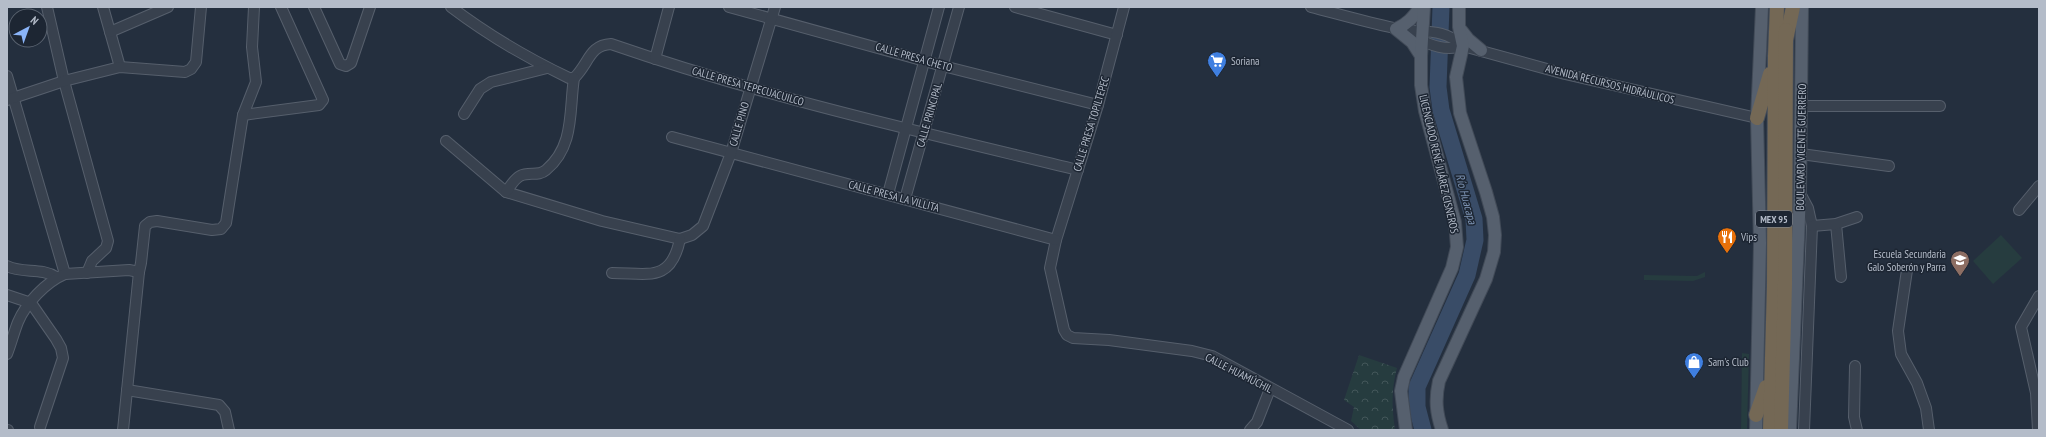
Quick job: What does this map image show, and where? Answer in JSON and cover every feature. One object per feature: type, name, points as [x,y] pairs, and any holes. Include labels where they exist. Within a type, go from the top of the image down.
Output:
[{"type":"highway","name":"BOULEVARD VICENTE GUERRERO","points":[[1777,7],[1780,51],[1785,284],[1781,430]]},
{"type":"highway","name":"BOULEVARD VICENTE GUERRERO","points":[[1770,430],[1770,378],[1780,51],[1787,7]]},
{"type":"highway","points":[[1757,118],[1780,51],[1793,7]]},
{"type":"highway","points":[[1756,415],[1770,378]]},
{"type":"main road","points":[[1420,7],[1414,17],[1396,29],[1412,42],[1421,56]]},
{"type":"main road","name":"LICENCIADO RENÉ JUÁREZ CISNEROS","points":[[1406,430],[1401,391],[1410,362],[1452,268],[1457,247],[1455,222],[1425,111],[1421,85],[1421,56],[1425,36],[1424,7]]},
{"type":"main road","points":[[1442,430],[1438,418],[1435,398],[1440,381],[1486,279],[1494,252],[1495,240],[1493,217],[1476,158],[1460,113],[1456,77],[1463,46],[1456,32],[1459,7]]},
{"type":"main road","points":[[1756,430],[1760,243],[1757,118],[1762,7]]},
{"type":"main road","name":"BOULEVARD VICENTE GUERRERO","points":[[1790,430],[1800,193],[1802,7]]},
{"type":"main road","points":[[1456,32],[1468,39],[1481,50]]},
{"type":"street","points":[[47,7],[64,81],[108,241],[106,248],[92,260],[87,272]]},
{"type":"street","points":[[103,7],[120,67]]},
{"type":"street","points":[[110,32],[168,7]]},
{"type":"street","points":[[10,99],[64,81],[120,67],[185,72],[191,69],[196,62],[200,7]]},
{"type":"street","points":[[123,430],[145,226],[150,222],[157,220],[212,230],[221,229],[226,223],[244,115],[256,82],[252,47],[254,7]]},
{"type":"street","points":[[244,115],[319,105],[323,100],[281,7]]},
{"type":"street","points":[[314,7],[340,64],[346,66],[351,63],[370,7]]},
{"type":"street","points":[[451,7],[472,23],[530,60],[569,78],[574,78],[570,101],[571,122],[568,136],[561,152],[546,170],[536,175],[525,174],[519,176],[506,192]]},
{"type":"street","points":[[655,59],[669,7]]},
{"type":"street","name":"CALLE PRESA CHETO","points":[[730,7],[772,17],[942,66],[1098,105]]},
{"type":"street","name":"CALLE PINO","points":[[680,239],[692,235],[702,226],[731,153],[775,7]]},
{"type":"street","name":"CALLE PRINCIPAL","points":[[888,194],[939,7]]},
{"type":"street","name":"CALLE PRINCIPAL","points":[[905,199],[959,7]]},
{"type":"street","points":[[1015,7],[1116,35]]},
{"type":"street","name":"CALLE PRESA TOPILTEPEC","points":[[1074,338],[1064,330],[1050,268],[1056,240],[1098,105],[1124,7]]},
{"type":"street","name":"AVENIDA RECURSOS HIDRÁULICOS","points":[[1310,7],[1425,36],[1451,49],[1463,46],[1481,50],[1565,74],[1757,118]]},
{"type":"street","name":"AVENIDA RECURSOS HIDRÁULICOS","points":[[1425,36],[1456,32]]},
{"type":"street","name":"CALLE PRESA TEPECUACUILCO","points":[[574,78],[580,72],[595,49],[602,45],[611,44],[750,88],[905,129],[924,132],[1078,170]]},
{"type":"street","points":[[464,114],[480,89],[491,82],[547,68]]},
{"type":"street","points":[[7,76],[10,99],[60,276]]},
{"type":"street","points":[[1802,106],[1940,106]]},
{"type":"street","name":"CALLE PRESA LA VILLITA","points":[[672,137],[1056,240]]},
{"type":"street","points":[[446,141],[506,192],[602,221],[680,239],[677,256],[674,261],[656,274],[612,272]]},
{"type":"street","points":[[1801,154],[1889,166]]},
{"type":"street","points":[[2019,210],[2039,186]]},
{"type":"street","points":[[1800,193],[1808,208],[1812,226],[1804,430]]},
{"type":"street","points":[[1812,226],[1836,224],[1856,217]]},
{"type":"street","points":[[1836,224],[1842,277]]},
{"type":"street","points":[[7,266],[16,270],[45,272],[60,276],[87,272],[139,272]]},
{"type":"street","points":[[1907,270],[1898,331],[1901,354],[1917,383],[1926,408],[1929,430]]},
{"type":"street","points":[[7,354],[19,321],[31,303],[60,276]]},
{"type":"street","points":[[7,295],[31,303],[62,348],[63,358],[40,427]]},
{"type":"street","points":[[2038,430],[2036,392],[2021,327],[2039,296]]},
{"type":"street","name":"CALLE HUAMÚCHIL","points":[[1074,338],[1109,340],[1192,351],[1212,356],[1270,389],[1348,430]]},
{"type":"street","points":[[1855,366],[1854,417],[1857,430]]},
{"type":"street","points":[[1250,430],[1257,422],[1270,389]]},
{"type":"street","points":[[127,390],[219,405],[223,408],[229,430]]},
{"type":"street","points":[[1400,430],[1399,415],[1401,391]]},
{"type":"green space","points":[[2001,235],[2022,258],[1993,284],[1973,261]]},
{"type":"green space","points":[[1705,272],[1705,277],[1693,281],[1644,280],[1644,275],[1697,276]]},
{"type":"green space","points":[[1742,353],[1749,354],[1747,430],[1741,430]]},
{"type":"green space","points":[[1359,355],[1397,368],[1393,399],[1395,430],[1361,430],[1351,421],[1354,407],[1344,400]]},
{"type":"waterway","name":"Río Huacapa","points":[[1423,430],[1417,407],[1417,387],[1467,275],[1475,240],[1474,219],[1441,110],[1438,87],[1441,7]]},
{"type":"place","name":"Soriana","points":[[1217,78]]},
{"type":"place","name":"Vips","points":[[1727,254]]},
{"type":"place","name":"Escuela Secundaria Galo Soberón y Parra","points":[[1960,277]]},
{"type":"place","name":"Sam's Club","points":[[1694,379]]}]
